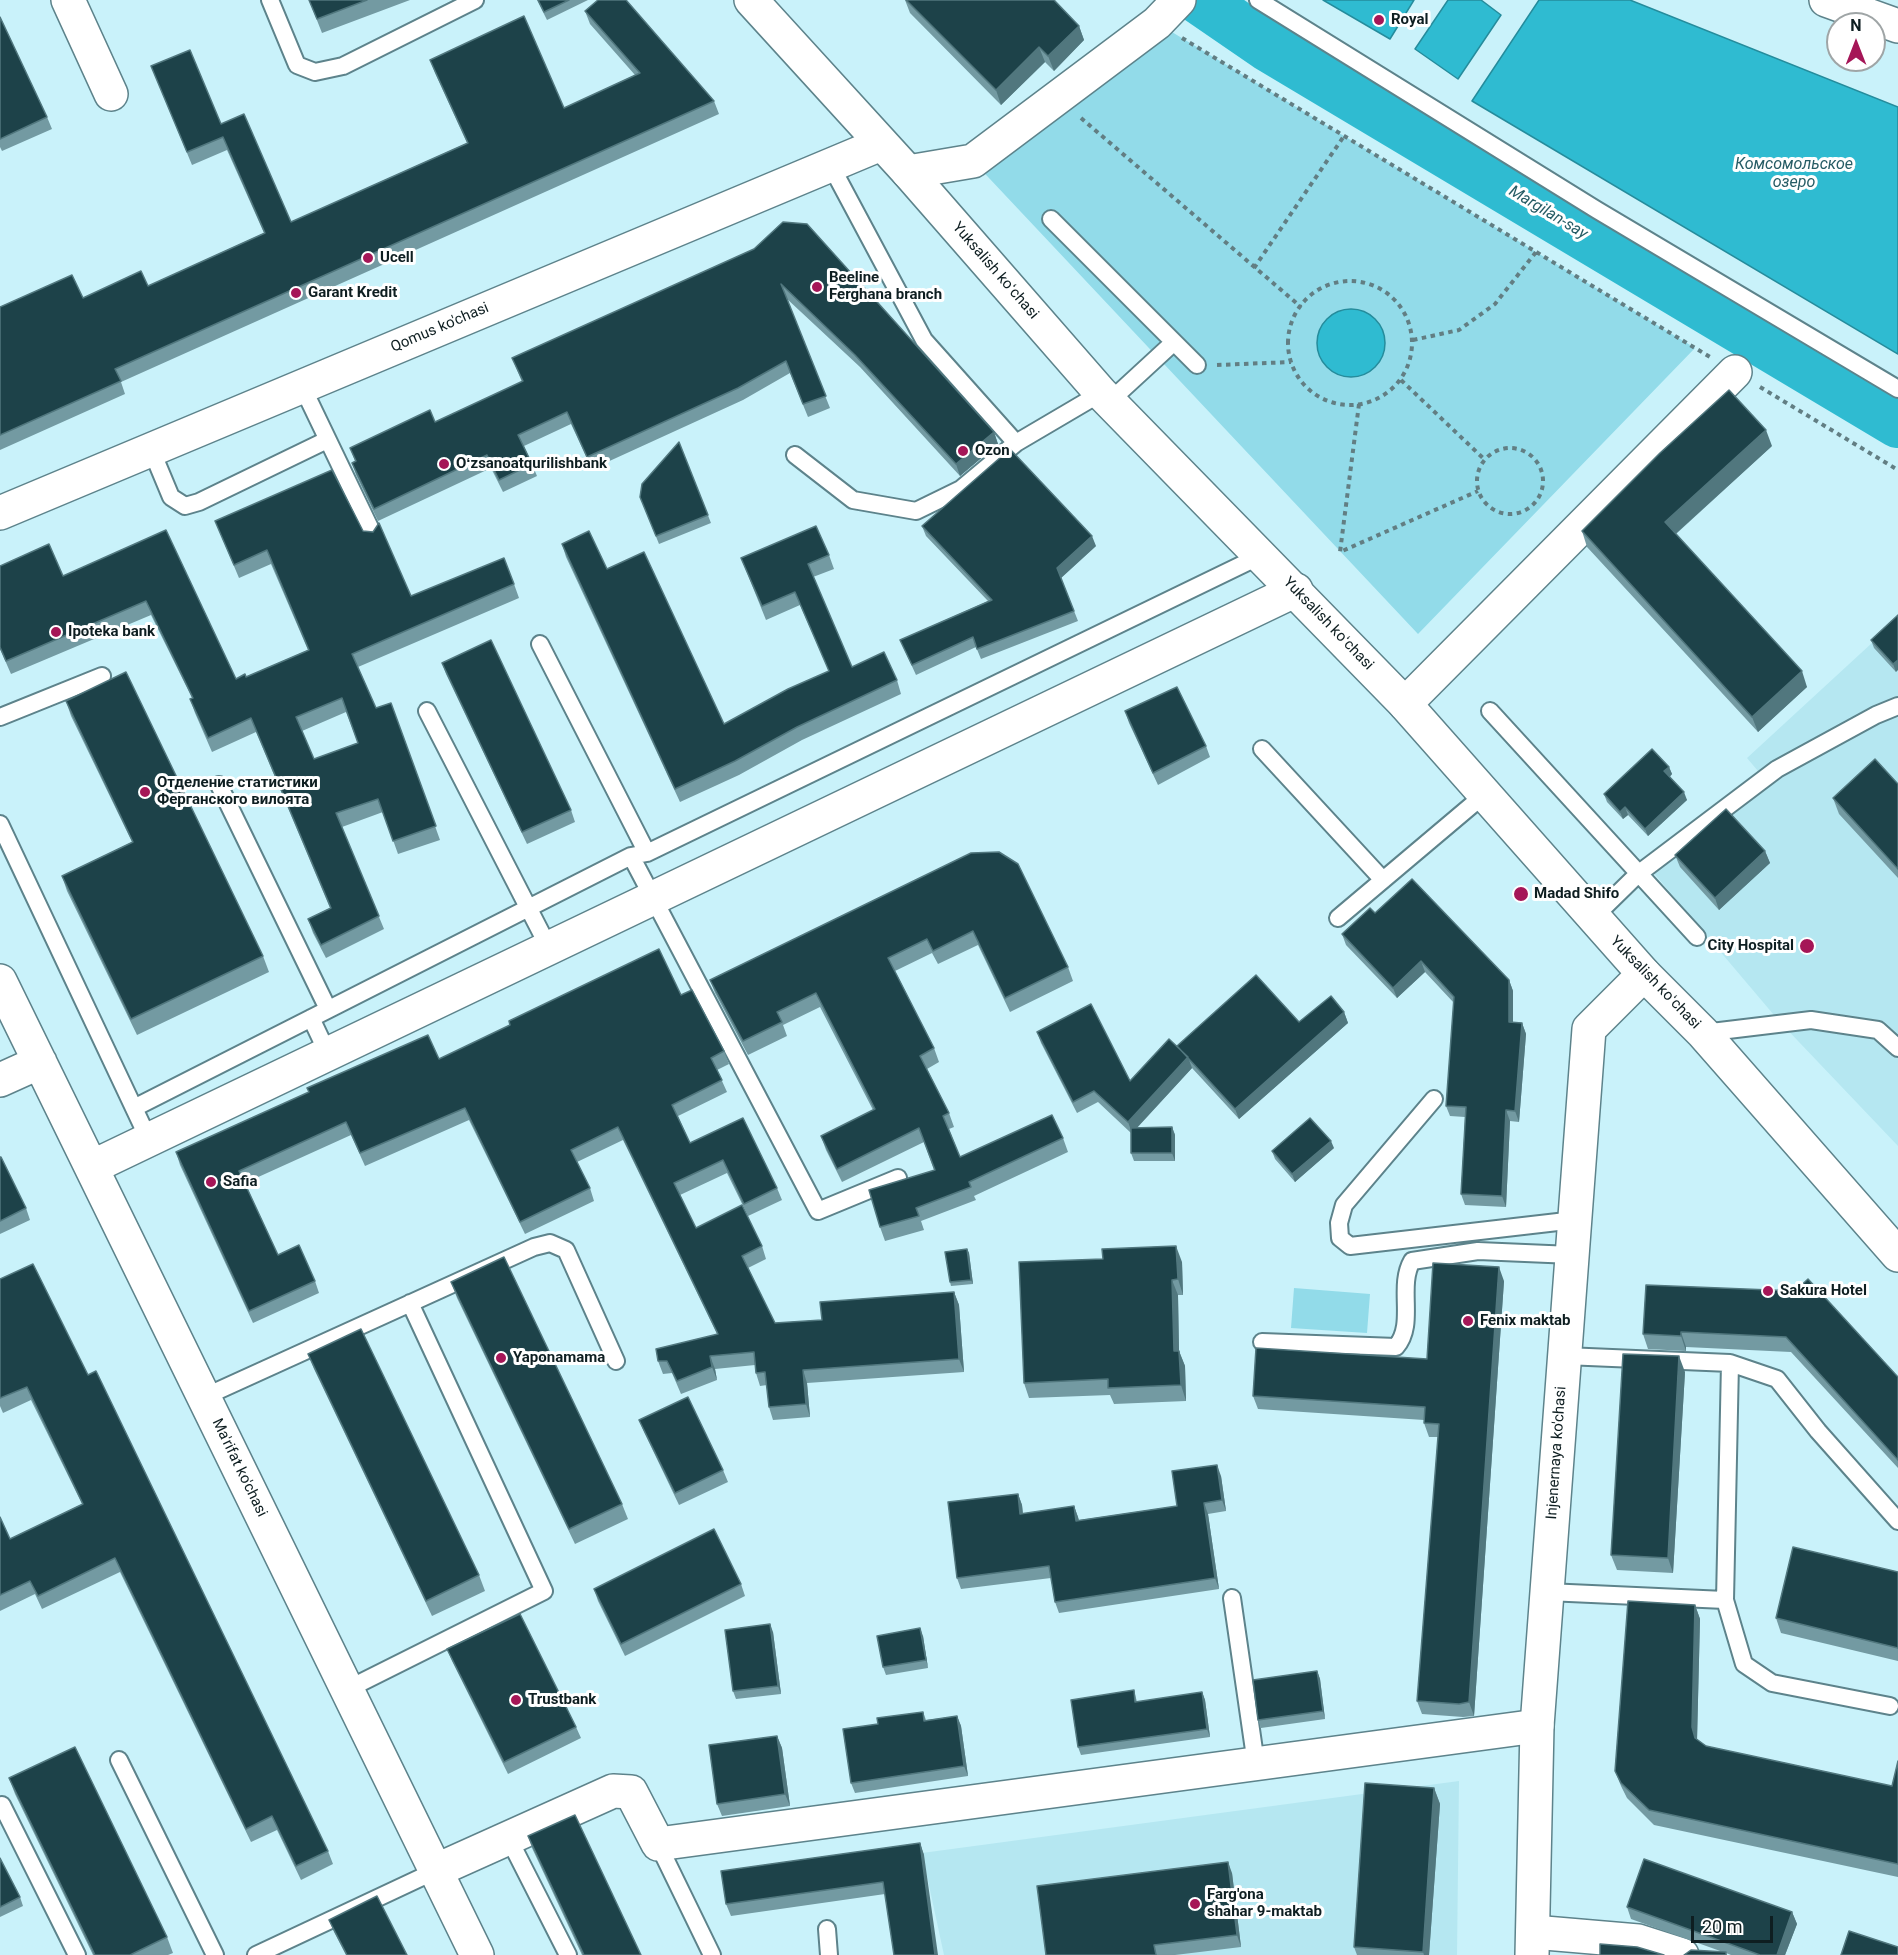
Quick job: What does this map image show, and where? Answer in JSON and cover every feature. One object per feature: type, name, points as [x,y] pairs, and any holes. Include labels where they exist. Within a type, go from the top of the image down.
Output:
[{"type":"street","points":[[68,0],[111,94]]},
{"type":"street","name":"Yuksalish koʻchasi","points":[[751,0],[908,172],[1106,397],[1405,704],[1644,974],[1703,1033],[1897,1252]]},
{"type":"street","points":[[908,172],[973,161],[1157,23],[1179,0]]},
{"type":"street","points":[[1826,0],[1898,26]]},
{"type":"street","name":"Qomus ko'chasi","points":[[0,513],[881,144]]},
{"type":"street","points":[[1405,704],[1736,372]]},
{"type":"street","points":[[92,1167],[1296,590]]},
{"type":"street","name":"Injenernaya ko'chasi","points":[[1532,1943],[1537,1726],[1589,1029],[1644,974]]},
{"type":"street","name":"Ma'rifat ko'chasi","points":[[0,981],[477,1955]]},
{"type":"street","points":[[0,1080],[40,1062]]},
{"type":"street","points":[[435,1871],[613,1791],[631,1792],[658,1844],[1537,1726]]},
{"type":"street","points":[[1532,1943],[1638,1941],[1682,1955]]},
{"type":"lane","points":[[270,0],[297,65],[315,72],[343,66],[475,0]]},
{"type":"lane","points":[[1258,0],[1597,210],[1898,389]]},
{"type":"lane","points":[[830,164],[924,340],[1016,443]]},
{"type":"lane","points":[[1051,219],[1197,365]]},
{"type":"lane","points":[[795,455],[853,500],[916,511],[962,489],[1016,443],[1106,397],[1173,343]]},
{"type":"lane","points":[[302,386],[374,536]]},
{"type":"lane","points":[[151,449],[171,496],[185,506],[199,502],[327,440]]},
{"type":"lane","points":[[134,1108],[528,908],[1262,555]]},
{"type":"lane","points":[[540,644],[639,854],[652,898],[818,1211],[898,1178]]},
{"type":"lane","points":[[0,717],[102,676]]},
{"type":"lane","points":[[1594,917],[1638,874],[1777,769],[1876,715],[1898,706]]},
{"type":"lane","points":[[428,711],[549,948]]},
{"type":"lane","points":[[1490,711],[1697,937]]},
{"type":"lane","points":[[1262,749],[1383,880]]},
{"type":"lane","points":[[219,784],[328,1009]]},
{"type":"lane","points":[[1338,918],[1485,794]]},
{"type":"lane","points":[[0,824],[148,1140]]},
{"type":"lane","points":[[311,1018],[328,1054]]},
{"type":"lane","points":[[1703,1033],[1811,1020],[1878,1030],[1898,1048]]},
{"type":"lane","points":[[1434,1099],[1344,1205],[1339,1223],[1340,1238],[1350,1246],[1575,1220]]},
{"type":"lane","points":[[204,1396],[534,1247],[550,1243],[566,1250],[616,1361]]},
{"type":"lane","points":[[1262,1342],[1396,1347],[1404,1338],[1406,1271],[1412,1261],[1478,1251],[1572,1255]]},
{"type":"lane","points":[[348,1689],[544,1591],[410,1303]]},
{"type":"lane","points":[[1565,1356],[1730,1364],[1777,1379],[1818,1431],[1898,1521]]},
{"type":"lane","points":[[1730,1364],[1725,1600],[1744,1664],[1772,1683],[1890,1706]]},
{"type":"lane","points":[[1547,1592],[1725,1600]]},
{"type":"lane","points":[[1232,1598],[1256,1764]]},
{"type":"lane","points":[[119,1760],[215,1955]]},
{"type":"lane","points":[[2,1805],[77,1955]]},
{"type":"lane","points":[[508,1837],[568,1955]]},
{"type":"lane","points":[[658,1844],[712,1955]]},
{"type":"lane","points":[[256,1955],[435,1871]]},
{"type":"lane","points":[[827,1929],[829,1955]]},
{"type":"path","points":[[1157,23],[1898,470]]},
{"type":"path","points":[[1057,98],[1300,307]]},
{"type":"path","points":[[1254,268],[1344,136]]},
{"type":"path","points":[[1413,340],[1459,330],[1495,304],[1536,252]]},
{"type":"path","points":[[1342,282],[1362,282],[1381,289],[1398,302],[1408,320],[1413,340],[1410,361],[1401,380],[1386,394],[1347,406],[1326,401],[1309,390],[1296,374],[1291,362],[1288,335],[1294,316],[1300,307],[1322,287],[1342,282]]},
{"type":"path","points":[[1197,365],[1291,362]]},
{"type":"path","points":[[1401,380],[1484,459]]},
{"type":"path","points":[[1359,404],[1340,552],[1478,491]]},
{"type":"path","points":[[1504,448],[1525,451],[1540,466],[1543,487],[1532,505],[1512,513],[1492,508],[1478,491],[1476,480],[1484,459],[1504,448]]},
{"type":"shaded area","points":[[1157,23],[1695,348],[1418,634],[973,161]]},
{"type":"shaded area","name":"City Hospital","points":[[1898,619],[1898,1146],[1779,1021],[1652,871],[1763,777],[1747,758]]},
{"type":"shaded area","points":[[1294,1288],[1370,1294],[1367,1333],[1291,1328]]},
{"type":"shaded area","name":"Farg'ona shahar 9-maktab","points":[[1459,1781],[1457,1955],[944,1955],[922,1853]]},
{"type":"water","name":"Royal","points":[[1323,0],[1414,0],[1390,39]]},
{"type":"water","points":[[1448,0],[1481,0],[1501,15],[1458,79],[1415,49]]},
{"type":"water","name":"Комсомольское озеро","points":[[1539,0],[1630,0],[1898,107],[1898,354],[1472,101]]},
{"type":"water","points":[[1344,309],[1358,309],[1370,314],[1380,324],[1385,343],[1380,362],[1370,372],[1358,377],[1344,377],[1332,372],[1322,362],[1317,350],[1317,336],[1322,324],[1332,314]]},
{"type":"building","points":[[309,0],[367,0],[317,19]]},
{"type":"building","points":[[538,0],[569,0],[544,12]]},
{"type":"building","points":[[598,0],[626,0],[714,101],[115,369],[121,381],[0,435],[0,307],[72,275],[83,298],[141,271],[148,286],[265,233],[223,137],[187,152],[151,66],[190,50],[221,124],[244,114],[291,222],[468,143],[430,60],[524,16],[564,108],[640,73],[585,11]]},
{"type":"building","points":[[906,0],[1054,0],[1079,26],[1048,56],[1039,47],[996,90]]},
{"type":"building","points":[[0,17],[47,117],[0,139]]},
{"type":"building","points":[[783,222],[807,224],[994,432],[956,464],[855,355],[781,284],[826,396],[803,404],[786,361],[738,388],[587,457],[567,412],[518,435],[532,464],[499,480],[487,455],[374,509],[352,463],[356,461],[350,448],[430,410],[435,422],[523,381],[512,358],[754,249]]},
{"type":"building","points":[[1729,390],[1766,430],[1665,522],[1802,671],[1752,717],[1582,531],[1660,453]]},
{"type":"building","points":[[679,442],[708,515],[656,536],[640,497],[642,484]]},
{"type":"building","points":[[1010,449],[1092,536],[1057,568],[1074,611],[977,649],[973,637],[912,665],[900,640],[992,600],[922,526]]},
{"type":"building","points":[[332,470],[363,531],[373,532],[379,523],[411,596],[504,558],[514,584],[352,654],[376,708],[391,703],[436,826],[393,841],[378,799],[336,813],[379,916],[321,945],[308,919],[331,908],[251,718],[208,738],[190,699],[193,698],[146,601],[6,661],[0,647],[0,566],[49,544],[63,576],[166,530],[236,679],[245,674],[246,677],[309,650],[267,550],[234,565],[215,521]],"holes":[[[342,698],[358,743],[314,759],[296,717]]]},
{"type":"building","points":[[816,526],[829,555],[808,564],[852,667],[884,652],[897,680],[797,727],[735,761],[675,789],[562,544],[589,531],[607,569],[644,552],[724,724],[788,689],[829,671],[795,592],[762,606],[741,558]]},
{"type":"building","points":[[1898,615],[1898,660],[1893,664],[1871,640]]},
{"type":"building","points":[[491,640],[571,810],[522,832],[442,663]]},
{"type":"building","name":"Отделение статистики Ферганского вилоята","points":[[126,672],[263,956],[131,1019],[62,876],[133,842],[66,701]]},
{"type":"building","points":[[1177,687],[1206,746],[1153,773],[1125,711]]},
{"type":"building","points":[[1652,749],[1669,767],[1664,771],[1684,792],[1645,829],[1625,807],[1620,812],[1604,794]]},
{"type":"building","points":[[1875,759],[1898,784],[1898,869],[1833,798]]},
{"type":"building","points":[[1726,809],[1765,851],[1715,898],[1675,855]]},
{"type":"building","points":[[999,852],[1018,864],[1068,967],[1005,998],[973,931],[933,951],[927,939],[888,958],[934,1048],[920,1056],[949,1113],[943,1116],[960,1157],[1052,1115],[1063,1138],[969,1182],[971,1187],[916,1208],[919,1216],[880,1227],[869,1190],[935,1170],[919,1128],[837,1169],[821,1136],[875,1109],[816,993],[777,1012],[782,1022],[743,1041],[710,980],[971,853]]},
{"type":"building","points":[[1412,879],[1509,980],[1509,1022],[1522,1023],[1515,1111],[1506,1110],[1502,1196],[1461,1194],[1466,1107],[1446,1106],[1454,997],[1421,961],[1393,988],[1342,934],[1370,908],[1375,913]]},
{"type":"building","points":[[659,949],[681,995],[692,990],[724,1051],[711,1058],[722,1080],[672,1105],[690,1143],[743,1118],[777,1188],[744,1204],[723,1160],[674,1183],[696,1228],[742,1205],[762,1246],[742,1256],[775,1323],[822,1320],[820,1302],[954,1292],[959,1359],[803,1370],[806,1404],[769,1407],[765,1372],[756,1373],[754,1352],[710,1356],[712,1367],[677,1381],[667,1361],[658,1361],[656,1349],[718,1334],[618,1127],[571,1150],[590,1188],[520,1222],[465,1108],[360,1153],[346,1122],[239,1171],[278,1255],[299,1245],[315,1281],[249,1311],[176,1152],[309,1092],[307,1088],[428,1035],[439,1059],[510,1025],[509,1021]]},
{"type":"building","points":[[1256,975],[1299,1022],[1331,996],[1344,1012],[1235,1109],[1177,1046]]},
{"type":"building","points":[[1091,1004],[1130,1081],[1169,1039],[1188,1057],[1128,1122],[1094,1091],[1073,1102],[1037,1032]]},
{"type":"building","points":[[1310,1118],[1331,1141],[1292,1174],[1272,1151]]},
{"type":"building","points":[[1172,1127],[1172,1153],[1131,1153],[1131,1128]]},
{"type":"building","points":[[0,1157],[26,1208],[0,1221]]},
{"type":"building","points":[[1176,1246],[1178,1279],[1172,1280],[1174,1351],[1179,1351],[1181,1385],[1108,1388],[1108,1379],[1024,1383],[1019,1262],[1103,1259],[1102,1249]]},
{"type":"building","points":[[967,1249],[971,1280],[950,1282],[945,1252]]},
{"type":"building","points":[[504,1257],[622,1504],[569,1529],[451,1282]]},
{"type":"building","points":[[1433,1263],[1499,1267],[1469,1702],[1459,1704],[1417,1701],[1439,1424],[1424,1423],[1425,1407],[1253,1396],[1256,1348],[1427,1359]]},
{"type":"building","points":[[33,1264],[88,1375],[96,1371],[328,1851],[296,1866],[272,1816],[246,1829],[115,1558],[38,1596],[30,1581],[0,1595],[0,1517],[10,1539],[83,1504],[27,1387],[0,1398],[0,1279]]},
{"type":"building","points":[[1808,1279],[1898,1377],[1898,1460],[1786,1337],[1681,1332],[1681,1336],[1643,1334],[1646,1285],[1795,1291]]},
{"type":"building","points":[[361,1329],[479,1575],[426,1601],[308,1354]]},
{"type":"building","points":[[1623,1354],[1679,1356],[1668,1558],[1611,1555]]},
{"type":"building","points":[[688,1397],[723,1470],[675,1493],[639,1420]]},
{"type":"building","points":[[1217,1465],[1222,1500],[1204,1503],[1215,1578],[1055,1602],[1049,1566],[957,1578],[948,1502],[1018,1494],[1020,1514],[1074,1506],[1076,1521],[1177,1506],[1172,1471]]},
{"type":"building","points":[[714,1529],[741,1584],[621,1644],[594,1589]]},
{"type":"building","points":[[1793,1547],[1898,1572],[1898,1648],[1776,1618]]},
{"type":"building","points":[[1628,1601],[1695,1605],[1692,1727],[1695,1738],[1706,1746],[1892,1786],[1898,1761],[1898,1864],[1649,1810],[1621,1783],[1615,1771]]},
{"type":"building","name":"Trustbank","points":[[520,1614],[576,1727],[504,1762],[447,1649]]},
{"type":"building","points":[[770,1624],[778,1686],[733,1691],[725,1630]]},
{"type":"building","points":[[920,1628],[926,1660],[883,1667],[877,1636]]},
{"type":"building","points":[[1317,1671],[1323,1711],[1258,1720],[1253,1680]]},
{"type":"building","points":[[1134,1690],[1135,1702],[1202,1692],[1207,1729],[1078,1747],[1071,1700]]},
{"type":"building","points":[[923,1712],[924,1721],[957,1716],[964,1766],[851,1783],[843,1729],[878,1724],[877,1718]]},
{"type":"building","points":[[777,1736],[785,1794],[717,1804],[709,1745]]},
{"type":"building","points":[[75,1747],[167,1937],[130,1955],[95,1955],[9,1778]]},
{"type":"building","points":[[1365,1783],[1434,1788],[1423,1952],[1354,1947]]},
{"type":"building","points":[[575,1815],[641,1955],[584,1955],[528,1836]]},
{"type":"building","points":[[920,1843],[935,1955],[894,1955],[883,1882],[726,1904],[721,1871]]},
{"type":"building","points":[[0,1858],[20,1897],[0,1907]]},
{"type":"building","points":[[1644,1859],[1792,1912],[1777,1955],[1760,1955],[1627,1907]]},
{"type":"building","points":[[1228,1862],[1237,1935],[1154,1945],[1156,1955],[1046,1955],[1037,1886]]},
{"type":"building","points":[[377,1896],[407,1955],[347,1955],[329,1920]]},
{"type":"building","points":[[1849,1931],[1898,1947],[1898,1955],[1841,1955]]},
{"type":"building","points":[[1600,1944],[1637,1947],[1664,1955],[1600,1955]]},
{"type":"building","points":[[1691,1950],[1726,1952],[1726,1955],[1684,1955]]},
{"type":"waterway","name":"Margilan-say","points":[[1200,0],[1267,46],[1898,423]]},
{"type":"place","name":"Royal","points":[[1379,20]]},
{"type":"place","name":"Ucell","points":[[368,258]]},
{"type":"place","name":"Beeline Ferghana branch","points":[[817,287]]},
{"type":"place","name":"Garant Kredit","points":[[296,293]]},
{"type":"place","name":"Ozon","points":[[963,451]]},
{"type":"place","name":"Oʻzsanoatqurilishbank","points":[[444,464]]},
{"type":"place","name":"Ipoteka bank","points":[[56,632]]},
{"type":"place","name":"Отделение статистики Ферганского вилоята","points":[[145,792]]},
{"type":"place","name":"Madad Shifo","points":[[1521,894]]},
{"type":"place","name":"City Hospital","points":[[1807,946]]},
{"type":"place","name":"Safia","points":[[211,1182]]},
{"type":"place","name":"Sakura Hotel","points":[[1768,1291]]},
{"type":"place","name":"Fenix maktab","points":[[1468,1321]]},
{"type":"place","name":"Yaponamama","points":[[501,1358]]},
{"type":"place","name":"Trustbank","points":[[516,1700]]},
{"type":"place","name":"Farg'ona shahar 9-maktab","points":[[1195,1904]]}]
